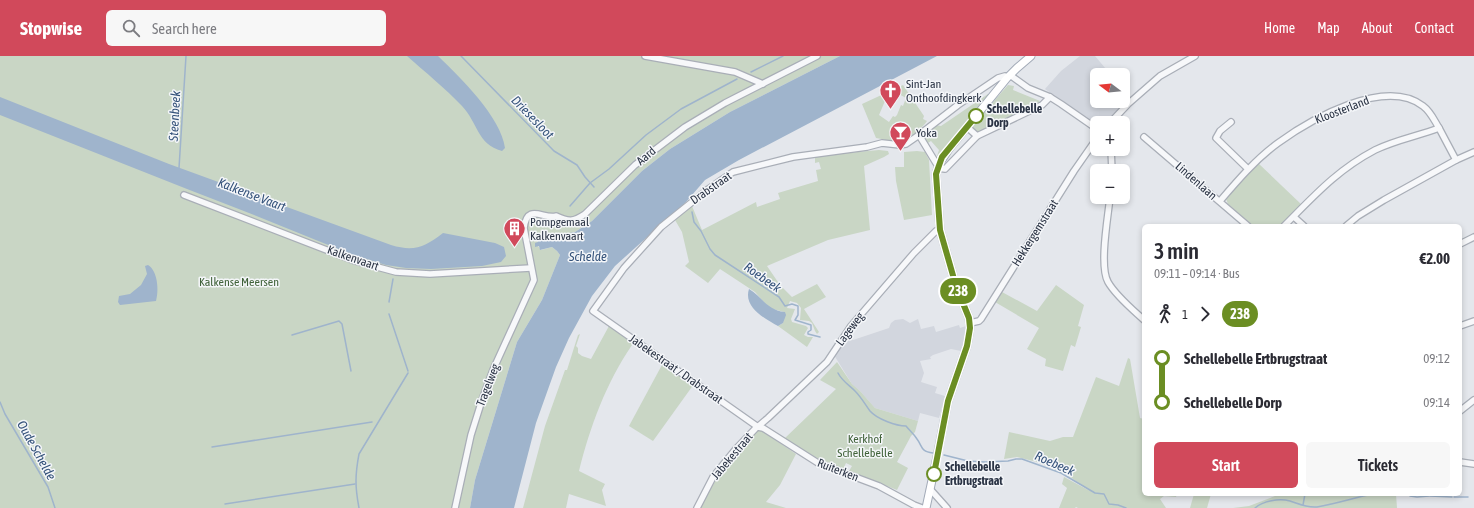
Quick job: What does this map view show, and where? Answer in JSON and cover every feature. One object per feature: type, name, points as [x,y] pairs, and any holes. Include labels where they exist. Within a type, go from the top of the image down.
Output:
[{"type":"main road","points":[[926,508],[948,401],[967,346],[970,332],[970,323],[954,280],[940,230],[936,181],[938,166],[949,148],[1009,77],[1031,56]]},
{"type":"street","points":[[645,56],[735,72],[763,84]]},
{"type":"street","name":"Aard","points":[[531,268],[524,228],[526,219],[531,214],[538,213],[551,217],[556,216],[564,220],[573,221],[580,218],[635,165],[672,135],[698,118],[817,56]]},
{"type":"street","points":[[1117,116],[1160,76],[1195,56]]},
{"type":"street","name":"Drabstraat","points":[[593,311],[624,268],[662,228],[707,190],[733,172],[792,157],[867,147],[882,143],[900,145],[906,144],[958,105],[998,78],[1005,76],[1009,77]]},
{"type":"street","points":[[1009,77],[1050,98],[1090,124]]},
{"type":"street","name":"Kloosterland","points":[[1220,200],[1248,169],[1277,143],[1318,117],[1370,98],[1399,96],[1422,106],[1431,114],[1456,160]]},
{"type":"street","points":[[919,135],[938,166],[945,169],[977,136],[1042,105],[1050,98]]},
{"type":"street","points":[[1231,122],[1220,131],[1216,138],[1248,169]]},
{"type":"street","points":[[967,127],[977,136]]},
{"type":"street","points":[[1286,224],[1326,184],[1359,159],[1383,147],[1439,128]]},
{"type":"street","name":"Lindenlaan","points":[[1144,137],[1220,200],[1246,224]]},
{"type":"street","name":"Hekkergemstraat","points":[[970,323],[981,319],[1074,170],[1090,148]]},
{"type":"street","points":[[1348,224],[1358,216],[1384,200],[1456,160],[1474,152]]},
{"type":"street","name":"Kalkenvaart","points":[[184,195],[355,261],[396,272],[430,274],[531,268]]},
{"type":"street","points":[[1109,204],[1104,264],[1106,277],[1114,290],[1142,318]]},
{"type":"street","points":[[1294,217],[1302,224]]},
{"type":"street","name":"Lageweg","points":[[758,427],[827,362],[845,333],[891,278],[926,240],[936,231],[940,230]]},
{"type":"street","points":[[1462,243],[1474,237]]},
{"type":"street","name":"Tragelweg","points":[[455,508],[462,472],[476,418],[496,364],[532,286],[534,275],[531,268]]},
{"type":"street","name":"Jabekestraat / Drabstraat","points":[[593,311],[758,427]]},
{"type":"street","points":[[1462,325],[1474,321]]},
{"type":"street","points":[[1462,409],[1474,400]]},
{"type":"street","name":"Jabekestraat","points":[[697,508],[713,477],[758,427]]},
{"type":"street","name":"Ruiterken","points":[[758,427],[763,428],[818,464],[879,486],[922,508]]},
{"type":"street","points":[[1462,462],[1474,464]]},
{"type":"street","points":[[930,489],[947,508]]},
{"type":"shaded area","points":[[1080,56],[1095,56],[1105,68],[1090,68],[1090,108],[1121,108],[1114,116],[1090,116],[1090,122],[1045,89],[1061,71]]},
{"type":"shaded area","points":[[903,319],[910,323],[918,319],[921,329],[934,326],[936,332],[959,325],[960,328],[966,326],[966,341],[960,354],[961,351],[951,349],[933,355],[930,357],[931,359],[920,361],[924,373],[921,382],[937,387],[935,393],[945,396],[939,418],[920,413],[918,421],[875,408],[852,384],[834,355],[849,331],[853,340],[889,328],[891,323],[895,320]]},
{"type":"green space","name":"Kalkense Meersen","points":[[0,56],[840,56],[730,112],[670,149],[642,171],[592,221],[575,232],[544,238],[539,242],[538,246],[541,250],[552,247],[560,255],[542,300],[517,342],[475,480],[470,508],[0,508]]},
{"type":"green space","points":[[903,85],[924,116],[923,119],[927,121],[914,134],[903,141],[893,142],[876,138],[862,104]],"holes":[[[897,93],[906,98],[897,115],[895,117],[893,116],[889,122],[879,115],[888,94]]]},
{"type":"green space","points":[[1008,85],[1014,86],[1013,90],[1040,101],[1039,103],[977,133],[971,127]]},
{"type":"green space","points":[[988,94],[989,96],[940,156],[937,156],[939,150],[931,141],[928,143],[923,136],[924,134],[936,125],[941,126]]},
{"type":"green space","points":[[879,150],[888,151],[889,154],[864,166],[870,230],[828,240],[767,266],[780,285],[792,297],[817,284],[826,297],[804,309],[819,332],[817,334],[812,323],[809,321],[800,320],[801,308],[797,303],[790,301],[787,308],[795,309],[791,319],[792,322],[806,326],[808,328],[804,335],[813,337],[807,347],[778,326],[783,323],[784,312],[769,308],[755,292],[720,269],[708,283],[685,266],[689,262],[682,232],[675,220],[692,206],[702,230],[756,202],[757,207],[780,199],[778,193],[818,181],[816,170],[821,169],[819,162],[815,163],[815,156]]},
{"type":"green space","points":[[904,152],[925,152],[929,160],[932,215],[904,220],[896,181],[895,167],[904,167]]},
{"type":"green space","points":[[1258,163],[1302,205],[1284,224],[1251,224],[1228,204],[1226,199]]},
{"type":"green space","points":[[1056,285],[1084,305],[1078,326],[1081,327],[1075,347],[1071,345],[1063,371],[1045,366],[1046,359],[1027,349],[1039,328],[995,302],[1002,292],[1037,311]]},
{"type":"green space","points":[[609,326],[631,342],[632,345],[614,375],[600,406],[588,438],[579,471],[605,484],[602,490],[606,506],[569,494],[566,508],[523,508],[545,426],[565,370],[567,370],[578,335],[580,334],[576,346],[578,348],[578,353],[591,359]]},
{"type":"green space","points":[[1128,358],[1130,359],[1140,418],[1142,418],[1142,496],[1164,496],[1160,499],[1166,508],[1059,508],[1067,488],[1062,484],[1064,477],[1090,491],[1066,474],[1037,462],[1017,457],[1004,459],[1009,432],[1050,441],[1063,437],[1073,437],[1096,377],[1119,386]]},
{"type":"green space","name":"Kerkhof Schellebelle","points":[[837,362],[852,384],[875,408],[918,421],[915,432],[911,436],[897,462],[908,468],[897,490],[849,471],[852,466],[846,463],[843,469],[817,458],[784,439],[836,389],[820,380]]},
{"type":"green space","points":[[663,363],[694,384],[653,441],[629,426]]},
{"type":"green space","points":[[759,429],[796,454],[780,485],[766,502],[786,508],[700,508],[722,469]]},
{"type":"green space","points":[[1193,496],[1210,496],[1207,508],[1190,508]]},
{"type":"green space","points":[[1275,496],[1396,496],[1397,508],[1233,508],[1249,506]]},
{"type":"water","points":[[407,56],[438,56],[468,86],[488,111],[502,136],[505,148],[502,151],[487,143],[462,106]]},
{"type":"water","name":"Schelde","points":[[840,56],[937,56],[739,160],[705,180],[686,202],[615,266],[592,296],[569,338],[556,367],[536,423],[514,508],[470,508],[475,480],[517,342],[542,300],[560,255],[552,247],[540,250],[539,246],[535,247],[535,243],[544,238],[575,232],[592,221],[642,171],[670,149],[730,112]]},
{"type":"water","points":[[0,97],[169,164],[391,245],[406,248],[419,247],[431,242],[443,233],[495,243],[504,247],[506,256],[501,262],[482,266],[431,269],[406,268],[386,265],[353,255],[0,115]]},
{"type":"water","points":[[148,265],[156,276],[156,301],[120,305],[118,302],[119,296],[130,294],[141,285],[147,274],[145,266]]},
{"type":"water","points":[[749,289],[773,309],[785,312],[786,315],[783,323],[778,326],[756,312],[749,301]]},
{"type":"waterway","name":"Steenbeek","points":[[179,168],[186,56]]},
{"type":"waterway","name":"Driesesloot","points":[[461,56],[554,151],[577,165],[594,187]]},
{"type":"waterway","points":[[751,72],[783,56]]},
{"type":"waterway","points":[[570,206],[590,183],[609,169],[646,135],[681,109],[737,79]]},
{"type":"waterway","name":"Roebeek","points":[[692,212],[694,222],[715,255],[779,297],[785,306],[792,304],[798,306],[798,315],[795,320],[811,325],[811,330],[808,334],[820,337]]},
{"type":"waterway","points":[[389,302],[393,279]]},
{"type":"waterway","points":[[389,314],[408,371]]},
{"type":"waterway","points":[[292,335],[339,321],[342,324],[351,371]]},
{"type":"waterway","points":[[359,508],[356,481],[359,454],[408,373]]},
{"type":"waterway","name":"Roebeek","points":[[838,373],[857,393],[873,414],[887,422],[906,426],[916,437],[922,448],[933,453]]},
{"type":"waterway","name":"Oude Schelde","points":[[0,402],[5,414],[48,487],[55,508]]},
{"type":"waterway","points":[[212,447],[372,422]]},
{"type":"waterway","name":"Roebeek","points":[[944,455],[968,461],[985,462],[1022,459],[1061,473],[1095,493],[1104,494],[1109,504],[1126,508]]},
{"type":"waterway","points":[[225,504],[355,484]]},
{"type":"waterway","points":[[1303,505],[1305,496]]},
{"type":"waterway","name":"Roebeek","points":[[1255,508],[1267,502],[1276,500],[1290,501],[1306,506],[1317,507],[1364,496]]},
{"type":"waterway","name":"Roebeek","points":[[1410,496],[1429,496]]},
{"type":"waterway","name":"Roebeek","points":[[1430,496],[1452,497]]},
{"type":"waterway","name":"Roebeek","points":[[1454,497],[1468,497]]},
{"type":"bus line","name":"238","points":[[934,474],[948,401],[967,346],[970,328],[968,313],[956,286],[940,230],[936,174],[942,157],[976,116]]},
{"type":"place","name":"Sint-Jan Onthoofdingkerk","points":[[890,110]]},
{"type":"place","name":"Schellebelle Dorp","points":[[976,116]]},
{"type":"place","name":"Yoka","points":[[901,152]]},
{"type":"place","name":"Pompgemaal Kalkenvaart","points":[[515,248]]},
{"type":"place","name":"Schellebelle Ertbrugstraat","points":[[934,474]]},
{"type":"water label","name":"Kalkense Vaart","points":[[252,194]]}]
